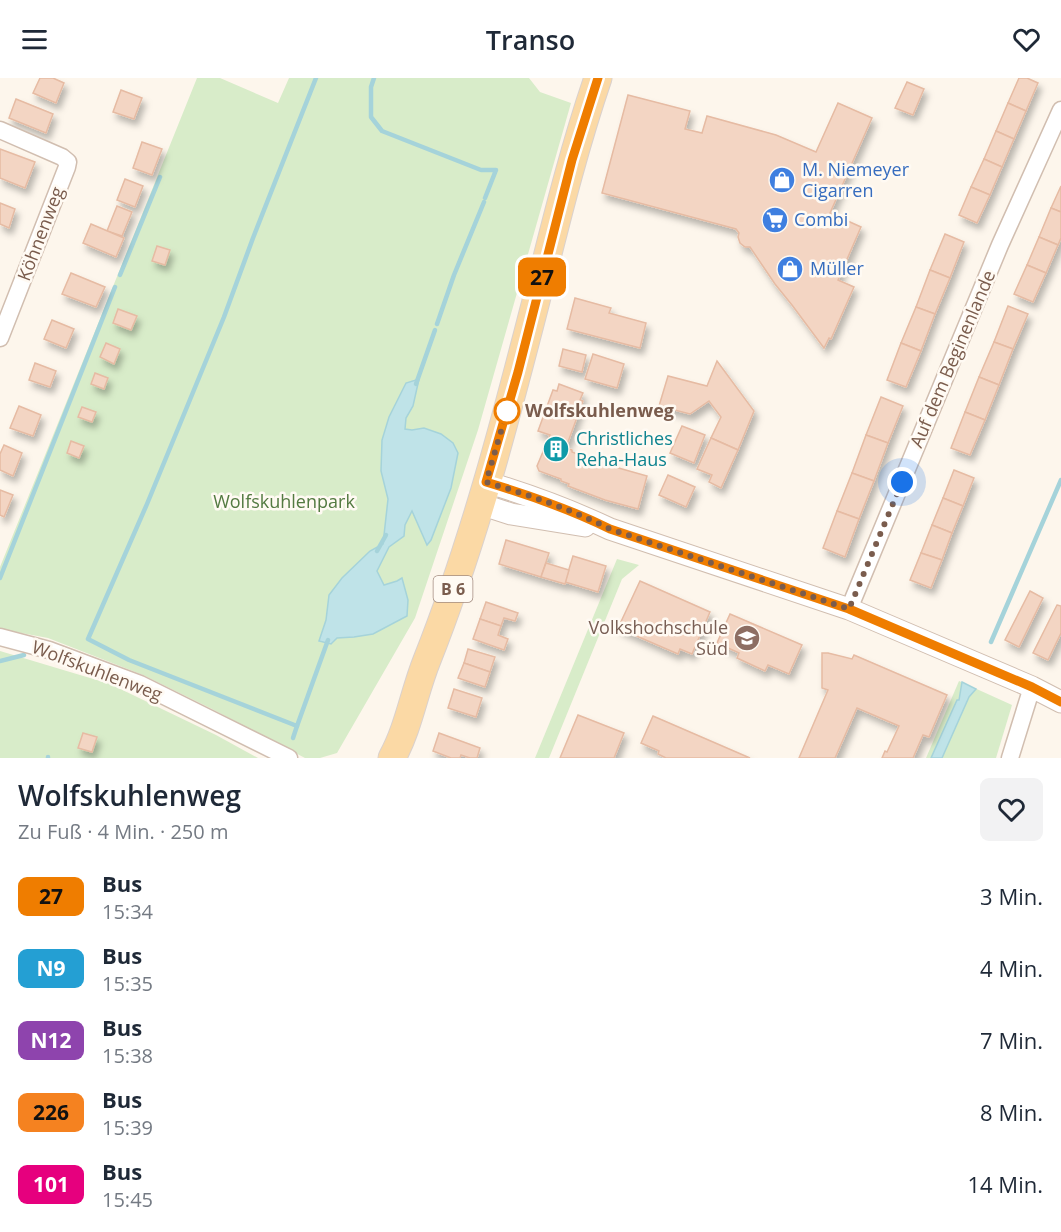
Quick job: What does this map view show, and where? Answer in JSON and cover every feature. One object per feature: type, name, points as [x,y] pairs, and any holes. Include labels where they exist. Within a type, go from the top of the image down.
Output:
[{"type":"main road","name":"B 6","points":[[392,758],[411,715],[422,673],[449,604],[483,493],[572,160],[598,78]]},
{"type":"main road","name":"B 6","points":[[376,758],[380,741],[396,706],[422,673]]},
{"type":"street","name":"Auf dem Beginenlande","points":[[849,609],[1000,245],[1061,110]]},
{"type":"street","name":"Köhnenweg","points":[[0,130],[62,157],[68,162],[0,339]]},
{"type":"street","points":[[483,493],[517,491],[579,514],[610,529],[849,609],[1032,687],[1061,702]]},
{"type":"street","name":"Wolfskuhlenweg","points":[[0,637],[49,650],[140,684],[289,758]]},
{"type":"street","points":[[1010,758],[1032,687]]},
{"type":"green space","name":"Wolfskuhlenpark","points":[[197,78],[220,78],[278,103],[289,78],[529,78],[540,92],[571,103],[478,430],[415,618],[337,753],[320,758],[305,758],[143,675],[48,638],[0,629],[0,567]]},
{"type":"green space","points":[[617,559],[639,565],[622,579],[549,758],[535,758]]},
{"type":"green space","points":[[0,651],[110,684],[258,758],[0,758]]},
{"type":"green space","points":[[959,681],[1012,705],[996,758],[926,758]]},
{"type":"water","points":[[419,379],[413,406],[406,418],[405,429],[424,428],[441,434],[453,443],[458,453],[451,488],[431,540],[427,545],[412,511],[405,525],[404,536],[389,547],[377,571],[384,585],[402,578],[408,600],[407,616],[373,634],[337,638],[331,644],[319,641],[326,620],[329,595],[342,578],[370,551],[383,544],[388,499],[381,471],[382,440],[389,417],[406,383]]},
{"type":"water","points":[[962,682],[976,689],[969,697],[942,758],[931,758],[957,700],[959,700]]},
{"type":"building","points":[[40,78],[53,78],[64,83],[56,103],[33,93]]},
{"type":"building","points":[[1019,78],[1027,78],[1038,83],[1026,111],[1008,103]]},
{"type":"building","points":[[907,82],[924,89],[913,115],[895,108]]},
{"type":"building","points":[[121,90],[142,98],[134,119],[113,112]]},
{"type":"building","name":"Combi","points":[[628,95],[690,111],[685,129],[702,133],[707,116],[776,135],[816,152],[838,103],[872,118],[830,213],[861,227],[838,280],[854,287],[831,339],[829,338],[824,348],[750,247],[745,247],[740,243],[736,229],[602,193]]},
{"type":"building","points":[[16,99],[53,114],[46,133],[9,118]]},
{"type":"building","points":[[1008,103],[1026,111],[1014,139],[996,131]]},
{"type":"building","points":[[996,131],[1014,139],[1002,167],[984,159]]},
{"type":"building","points":[[142,142],[162,149],[152,175],[133,168]]},
{"type":"building","points":[[0,149],[35,162],[25,188],[0,178]]},
{"type":"building","points":[[984,159],[1002,167],[990,195],[971,187]]},
{"type":"building","points":[[125,179],[143,186],[135,207],[117,200]]},
{"type":"building","points":[[1061,186],[1061,212],[1051,208]]},
{"type":"building","points":[[971,187],[990,195],[977,223],[959,215]]},
{"type":"building","points":[[0,203],[15,209],[9,228],[0,224]]},
{"type":"building","points":[[117,206],[132,212],[122,236],[107,231]]},
{"type":"building","points":[[1051,208],[1061,212],[1061,238],[1058,245],[1039,237]]},
{"type":"building","points":[[91,224],[124,238],[116,257],[83,243]]},
{"type":"building","points":[[945,234],[964,242],[950,278],[930,270]]},
{"type":"building","points":[[1039,237],[1058,245],[1046,273],[1027,265]]},
{"type":"building","points":[[157,246],[170,250],[165,265],[152,261]]},
{"type":"building","points":[[1027,265],[1046,273],[1033,302],[1014,294]]},
{"type":"building","points":[[930,270],[950,278],[935,314],[916,307]]},
{"type":"building","points":[[71,273],[105,287],[96,307],[62,294]]},
{"type":"building","points":[[575,298],[611,308],[609,313],[646,323],[640,348],[567,329]]},
{"type":"building","points":[[1008,306],[1028,314],[1013,349],[994,342]]},
{"type":"building","points":[[916,307],[935,314],[921,351],[901,343]]},
{"type":"building","points":[[118,309],[137,316],[131,330],[113,323]]},
{"type":"building","points":[[52,320],[74,329],[66,348],[44,339]]},
{"type":"building","points":[[994,342],[1013,349],[999,385],[979,377]]},
{"type":"building","points":[[106,343],[120,349],[114,364],[100,357]]},
{"type":"building","points":[[901,343],[921,351],[906,387],[887,380]]},
{"type":"building","points":[[563,349],[586,355],[582,372],[559,366]]},
{"type":"building","points":[[593,354],[624,364],[617,388],[585,379]]},
{"type":"building","points":[[717,361],[754,411],[738,450],[711,438],[721,417],[709,401],[690,414],[659,406],[668,376],[707,386]]},
{"type":"building","points":[[35,363],[56,371],[50,387],[29,380]]},
{"type":"building","points":[[95,373],[108,378],[104,389],[91,384]]},
{"type":"building","points":[[979,377],[999,385],[985,420],[965,412]]},
{"type":"building","name":"Christliches Reha-Haus","points":[[559,384],[583,393],[580,400],[583,401],[568,442],[563,447],[580,455],[647,476],[638,509],[568,486],[569,484],[561,479],[539,471],[537,466],[550,435],[538,431],[553,390],[557,391]]},
{"type":"building","points":[[881,397],[903,406],[888,443],[866,435]]},
{"type":"building","points":[[19,406],[41,415],[33,436],[10,428]]},
{"type":"building","points":[[82,407],[96,412],[92,422],[78,417]]},
{"type":"building","points":[[965,412],[985,420],[970,455],[951,448]]},
{"type":"building","points":[[682,426],[705,435],[694,463],[670,453]]},
{"type":"building","points":[[866,435],[888,443],[874,481],[852,473]]},
{"type":"building","points":[[711,438],[738,450],[721,488],[709,482],[712,475],[697,469]]},
{"type":"building","points":[[71,441],[84,446],[79,458],[67,453]]},
{"type":"building","points":[[4,445],[22,453],[13,476],[0,470],[0,454]]},
{"type":"building","points":[[954,470],[974,478],[963,506],[943,498]]},
{"type":"building","points":[[852,473],[874,481],[859,519],[837,511]]},
{"type":"building","points":[[668,475],[695,487],[686,507],[659,495]]},
{"type":"building","points":[[0,490],[13,495],[4,517],[0,515]]},
{"type":"building","points":[[943,498],[963,506],[952,533],[932,525]]},
{"type":"building","points":[[837,511],[859,519],[845,557],[823,548]]},
{"type":"building","points":[[932,525],[952,533],[942,560],[921,553]]},
{"type":"building","points":[[506,540],[549,553],[541,577],[499,564]]},
{"type":"building","points":[[921,553],[942,560],[931,588],[910,580]]},
{"type":"building","points":[[573,556],[606,566],[598,592],[565,582]]},
{"type":"building","points":[[546,563],[569,570],[565,584],[541,577]]},
{"type":"building","points":[[640,581],[710,612],[692,654],[680,649],[678,654],[618,628]]},
{"type":"building","points":[[1030,591],[1043,598],[1019,647],[1005,640]]},
{"type":"building","points":[[486,602],[518,613],[515,621],[504,618],[501,626],[480,619]]},
{"type":"building","points":[[1057,605],[1061,606],[1061,633],[1048,660],[1033,653]]},
{"type":"building","points":[[730,614],[802,645],[789,674],[768,665],[765,671],[737,658],[739,653],[717,643]]},
{"type":"building","points":[[480,619],[501,626],[498,635],[508,639],[504,650],[473,639]]},
{"type":"building","points":[[468,649],[495,657],[490,672],[464,663]]},
{"type":"building","points":[[822,653],[852,659],[854,655],[947,695],[929,737],[923,735],[913,758],[882,758],[899,726],[857,708],[835,758],[799,758],[828,690],[822,688]]},
{"type":"building","points":[[464,663],[490,672],[485,687],[458,678]]},
{"type":"building","points":[[454,689],[482,698],[476,717],[448,708]]},
{"type":"building","points":[[578,715],[624,733],[614,758],[560,758]]},
{"type":"building","points":[[653,716],[750,758],[666,758],[658,754],[659,751],[641,743]]},
{"type":"building","points":[[83,733],[97,737],[92,752],[78,748]]},
{"type":"building","points":[[439,733],[480,748],[477,758],[461,755],[460,758],[451,758],[433,751]]},
{"type":"waterway","points":[[316,78],[224,317],[147,504],[88,639],[129,660],[297,726],[328,640]]},
{"type":"waterway","points":[[374,78],[371,87],[371,117],[382,131],[481,170],[496,170],[485,198]]},
{"type":"waterway","points":[[120,275],[160,177]]},
{"type":"waterway","points":[[437,324],[484,202]]},
{"type":"waterway","points":[[0,578],[115,287]]},
{"type":"waterway","points":[[416,384],[435,330]]},
{"type":"waterway","points":[[991,642],[1061,480]]},
{"type":"waterway","points":[[377,551],[386,535]]},
{"type":"waterway","points":[[0,661],[24,655]]},
{"type":"waterway","points":[[293,738],[297,726]]},
{"type":"bus line","name":"27","points":[[598,78],[572,160],[518,372],[486,482],[579,514],[610,529],[849,609],[1032,687],[1061,702]]},
{"type":"place","name":"M. Niemeyer Cigarren","points":[[782,180]]},
{"type":"place","name":"Combi","points":[[775,220]]},
{"type":"place","name":"Müller","points":[[790,269]]},
{"type":"place","name":"Wolfskuhlenweg","points":[[507,411]]},
{"type":"place","name":"Christliches Reha-Haus","points":[[556,449]]},
{"type":"place","name":"Volkshochschule Süd","points":[[747,638]]},
{"type":"route","points":[[507,411],[486,482],[579,514],[610,529],[849,609],[902,482]]}]
